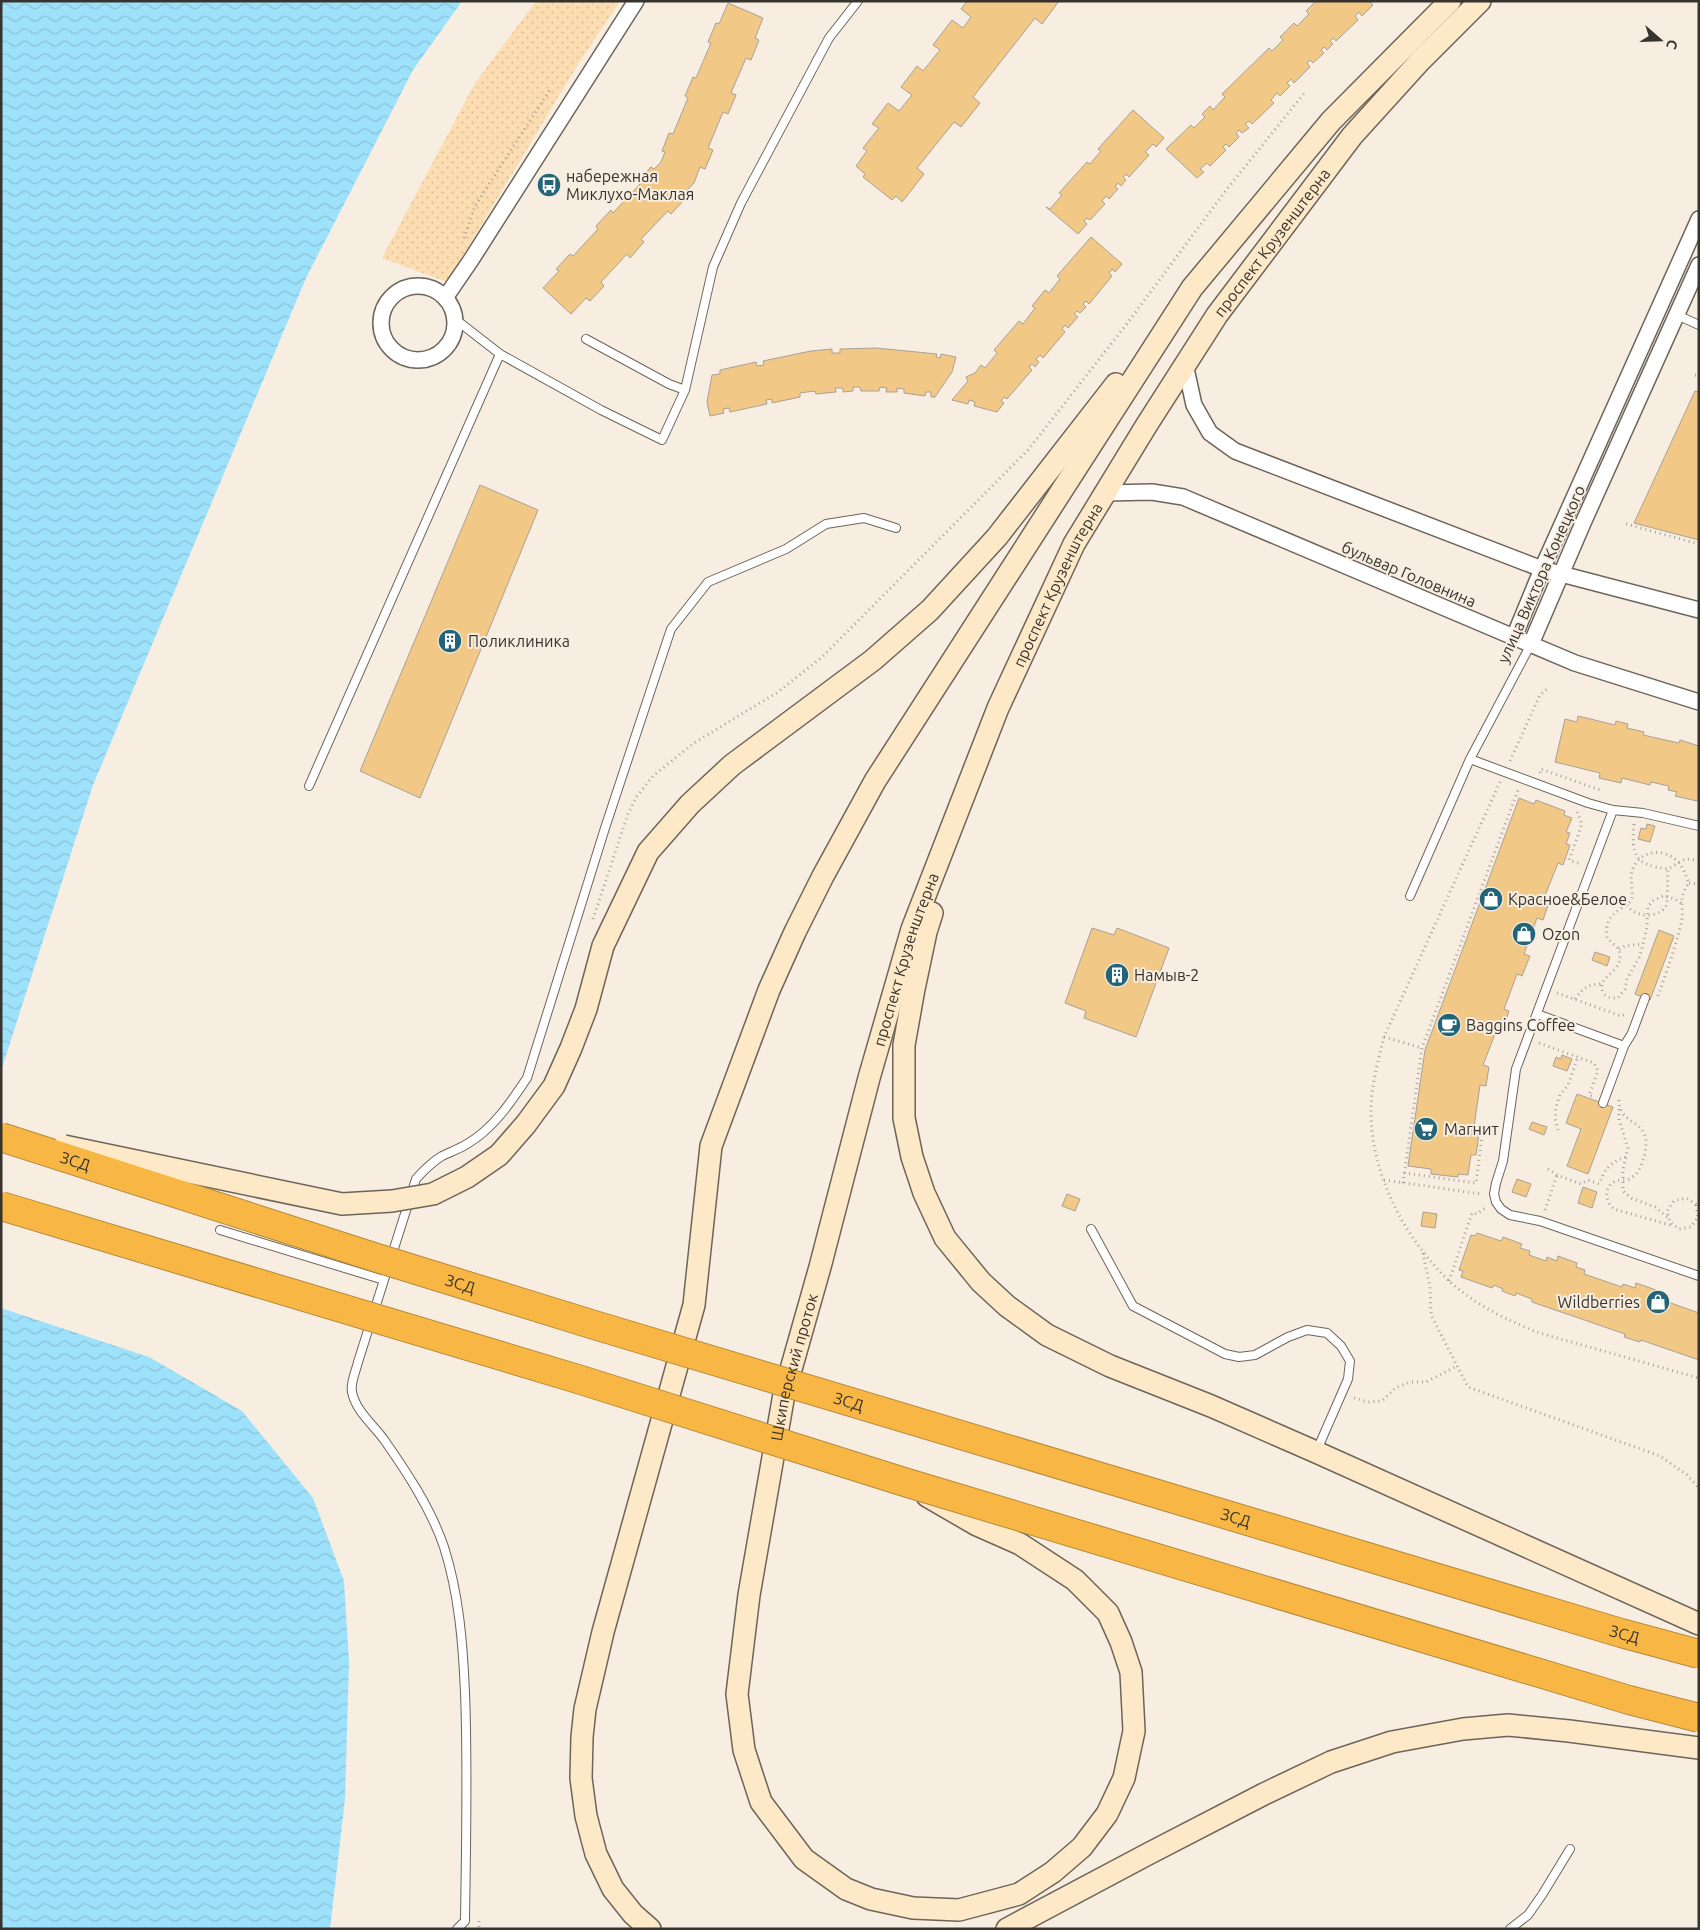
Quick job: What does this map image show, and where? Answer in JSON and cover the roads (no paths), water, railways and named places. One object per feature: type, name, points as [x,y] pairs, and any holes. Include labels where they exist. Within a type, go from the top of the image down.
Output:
[{"type":"highway","name":"ЗСД","points":[[1,1137],[374,1257],[609,1329],[1335,1548],[1699,1654]]},
{"type":"highway","points":[[1,1206],[581,1380],[901,1481],[1628,1700],[1699,1718]]},
{"type":"main road","name":"проспект Крузенштерна","points":[[650,1929],[633,1914],[613,1889],[596,1854],[586,1816],[581,1778],[585,1709],[604,1632],[694,1305],[711,1146],[769,990],[795,932],[875,781],[1192,288],[1331,121],[1450,1]]},
{"type":"main road","name":"проспект Крузенштерна","points":[[820,1266],[869,1078],[912,929],[998,708],[1074,544],[1104,493],[1217,315],[1352,136],[1420,60],[1480,1]]},
{"type":"main road","points":[[1,1133],[342,1204],[392,1201],[433,1194],[467,1177],[499,1155],[526,1124],[554,1086],[586,1009],[603,946],[648,852],[690,804],[732,765],[873,660],[930,610],[998,537],[1192,288]]},
{"type":"main road","points":[[998,708],[926,932],[904,1045],[904,1118],[912,1157],[924,1193],[945,1238],[981,1282],[1007,1306],[1047,1335],[1110,1366],[1211,1406],[1699,1624]]},
{"type":"main road","name":"Шкиперский проток","points":[[820,1266],[784,1394],[770,1467],[750,1594],[737,1694],[744,1750],[761,1802],[804,1859],[846,1889],[871,1899],[913,1908],[959,1910],[1019,1894],[1044,1878],[1082,1847],[1107,1814],[1124,1778],[1134,1731],[1131,1672],[1121,1642],[1108,1613],[1075,1580],[1020,1544],[977,1525],[901,1481]]},
{"type":"main road","points":[[1007,1929],[1264,1794],[1331,1762],[1392,1742],[1463,1729],[1508,1725],[1587,1733],[1699,1748]]},
{"type":"street","points":[[445,298],[636,1]]},
{"type":"street","name":"улица Виктора Конецкого","points":[[1514,637],[1542,569],[1699,219]]},
{"type":"street","name":"улица Виктора Конецкого","points":[[1531,644],[1560,574],[1699,265]]},
{"type":"street","points":[[413,286],[425,286],[436,290],[445,298],[455,318],[454,330],[450,341],[443,350],[433,357],[422,360],[410,360],[399,356],[390,349],[384,339],[381,328],[381,316],[385,305],[397,293],[413,286]]},
{"type":"street","points":[[1185,364],[1194,405],[1210,433],[1235,451],[1542,569],[1699,610]]},
{"type":"street","name":"бульвар Головнина","points":[[1104,493],[1152,492],[1182,497],[1575,663],[1699,702]]},
{"type":"lane","points":[[455,318],[500,354],[601,410],[662,440],[685,390],[713,267],[741,203],[829,38],[858,1]]},
{"type":"lane","points":[[1676,315],[1699,325]]},
{"type":"lane","points":[[586,339],[669,384],[685,390]]},
{"type":"lane","points":[[309,786],[500,354]]},
{"type":"lane","points":[[457,1929],[465,1921],[466,1727],[463,1663],[453,1580],[444,1546],[429,1512],[394,1454],[356,1405],[351,1389],[384,1280],[416,1179],[428,1166],[443,1156],[468,1144],[489,1127],[527,1078],[605,828],[671,629],[708,582],[786,549],[826,524],[864,518],[896,528]]},
{"type":"lane","name":"улица Виктора Конецкого","points":[[1410,896],[1470,759],[1531,644]]},
{"type":"lane","points":[[1470,759],[1588,804],[1699,826]]},
{"type":"lane","points":[[1613,810],[1516,1069],[1503,1161],[1494,1194],[1496,1202],[1501,1209],[1510,1215],[1540,1221],[1699,1276]]},
{"type":"lane","points":[[1603,1102],[1624,1046],[1632,1033],[1645,1000]]},
{"type":"lane","points":[[1537,1014],[1624,1046]]},
{"type":"lane","points":[[1091,1229],[1133,1306],[1225,1354],[1239,1357],[1255,1355],[1288,1337],[1308,1330],[1327,1333],[1341,1346],[1350,1361],[1348,1379],[1316,1452]]},
{"type":"lane","points":[[220,1230],[384,1280]]},
{"type":"lane","points":[[1510,1929],[1528,1915],[1542,1896],[1570,1849]]},
{"type":"water","points":[[1,1],[462,1],[413,70],[306,278],[93,785],[1,1071]]},
{"type":"water","points":[[1,1308],[149,1357],[242,1411],[313,1498],[344,1581],[349,1662],[345,1799],[330,1929],[1,1929]]},
{"type":"place","name":"набережная Миклухо-Маклая","points":[[549,185]]},
{"type":"place","name":"Поликлиника","points":[[450,641]]},
{"type":"place","name":"Красное&Белое","points":[[1491,899]]},
{"type":"place","name":"Ozon","points":[[1524,934]]},
{"type":"place","name":"Намыв-2","points":[[1117,975]]},
{"type":"place","name":"Baggins Coffee","points":[[1449,1025]]},
{"type":"place","name":"Магнит","points":[[1426,1129]]},
{"type":"place","name":"Wildberries","points":[[1658,1302]]}]
